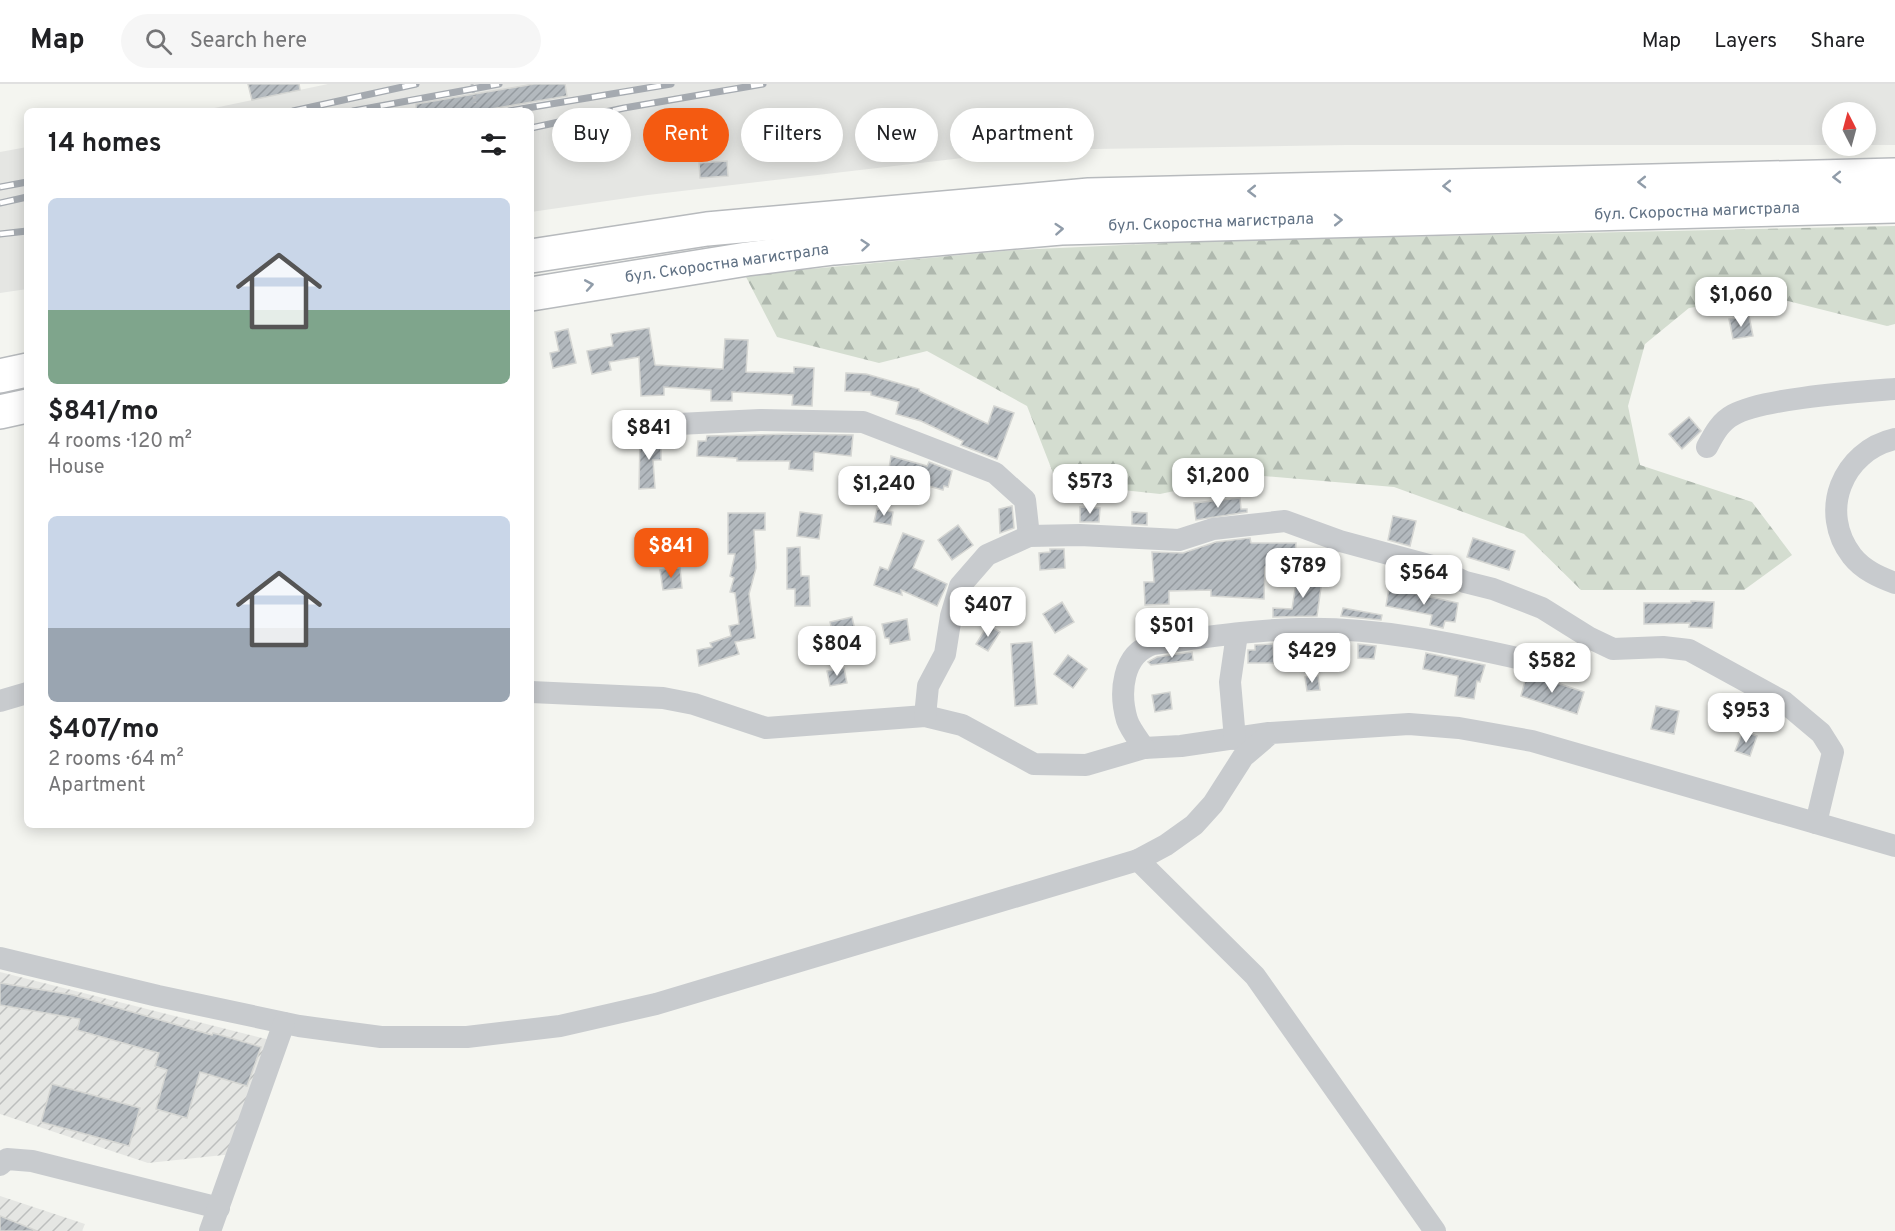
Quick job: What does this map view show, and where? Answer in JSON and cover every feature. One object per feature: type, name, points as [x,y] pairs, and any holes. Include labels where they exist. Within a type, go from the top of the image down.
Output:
[{"type":"highway","name":"бул. Скоростна магистрала","points":[[534,256],[707,229],[1089,195],[1895,175]]},
{"type":"highway","name":"бул. Скоростна магистрала","points":[[534,294],[747,259],[834,248],[1061,228],[1895,206]]},
{"type":"highway","points":[[0,376],[24,371]]},
{"type":"highway","points":[[0,412],[24,407]]},
{"type":"street","points":[[1707,447],[1716,429],[1733,415],[1757,407],[1895,389]]},
{"type":"street","points":[[637,426],[760,420],[863,422],[995,473],[1024,500],[1029,536]]},
{"type":"street","points":[[1895,440],[1873,447],[1850,466],[1842,479],[1836,506],[1843,539],[1852,556],[1873,574],[1895,583]]},
{"type":"street","points":[[925,716],[928,686],[945,654],[951,616],[960,586],[987,555],[1029,536],[1080,535],[1179,540],[1213,529],[1285,521],[1340,542],[1428,565],[1465,582],[1492,589],[1542,608],[1590,638],[1613,649],[1663,647],[1689,650],[1784,702],[1821,733],[1833,752],[1816,823]]},
{"type":"street","points":[[1144,748],[1127,722],[1122,700],[1124,678],[1134,656],[1142,648],[1153,644],[1299,629],[1359,631],[1437,640],[1526,660]]},
{"type":"street","points":[[1235,738],[1230,682],[1237,634]]},
{"type":"street","points":[[534,692],[663,698],[694,704],[766,728],[925,716],[962,725],[1034,764],[1086,765],[1144,748],[1181,746],[1271,733],[1409,724],[1459,728],[1533,741],[1895,846]]},
{"type":"street","points":[[0,701],[24,694]]},
{"type":"street","points":[[0,958],[284,1023],[381,1037],[467,1037],[560,1026],[656,1004],[1138,860],[1166,845],[1194,825],[1213,804],[1243,758],[1271,733]]},
{"type":"street","points":[[1138,860],[1256,976],[1435,1231]]},
{"type":"street","points":[[210,1231],[284,1023]]},
{"type":"street","points":[[0,1165],[7,1159],[32,1161],[219,1208]]},
{"type":"path","points":[[472,84],[475,103]]},
{"type":"shaded area","points":[[328,84],[1895,84],[1895,145],[1876,145],[1876,102],[1822,102],[1822,145],[1346,145],[1094,149],[1094,108],[950,108],[950,159],[938,161],[938,108],[855,108],[855,162],[928,162],[648,195],[534,212],[534,108],[214,108]]},
{"type":"shaded area","points":[[24,148],[24,289],[0,293],[0,152]]},
{"type":"shaded area","points":[[0,972],[274,1041],[233,1154],[148,1163],[0,1114]]},
{"type":"shaded area","points":[[0,1196],[85,1224],[82,1231],[0,1231]]},
{"type":"green space","points":[[1895,226],[1895,324],[1887,326],[1768,296],[1689,308],[1645,344],[1628,406],[1640,465],[1752,502],[1792,555],[1744,590],[1581,590],[1524,534],[1394,487],[1252,475],[1160,494],[1057,483],[1027,406],[927,351],[879,363],[777,337],[745,275],[1015,250],[1211,241]]},
{"type":"building","points":[[248,84],[299,84],[300,90],[252,100]]},
{"type":"building","points":[[534,84],[565,84],[567,96],[497,108],[416,108],[416,104]]},
{"type":"building","points":[[727,162],[728,176],[700,178],[699,163]]},
{"type":"building","points":[[1749,316],[1753,336],[1733,339],[1729,319]]},
{"type":"building","points":[[649,328],[655,365],[723,369],[725,339],[748,340],[746,372],[794,373],[794,367],[814,368],[812,406],[792,405],[793,395],[732,392],[732,401],[711,401],[711,390],[664,387],[664,395],[641,396],[639,357],[609,362],[611,370],[592,374],[587,351],[613,346],[611,334]]},
{"type":"building","points":[[568,329],[576,363],[553,368],[550,353],[559,351],[555,332]]},
{"type":"building","points":[[846,373],[866,374],[919,389],[988,424],[994,406],[1014,413],[997,459],[961,445],[963,441],[921,421],[896,414],[899,402],[871,395],[871,392],[845,391]]},
{"type":"building","points":[[1689,417],[1701,431],[1682,449],[1669,434]]},
{"type":"building","points":[[853,435],[851,456],[814,452],[813,471],[789,469],[790,461],[737,461],[737,458],[697,456],[698,441],[706,441],[707,436]]},
{"type":"building","points":[[661,438],[661,460],[653,460],[655,488],[639,489],[640,439]]},
{"type":"building","points":[[891,456],[927,466],[929,462],[952,471],[948,487],[944,486],[943,490],[903,479],[901,485],[887,482]]},
{"type":"building","points":[[1240,498],[1241,509],[1247,509],[1247,512],[1196,520],[1194,503]]},
{"type":"building","points":[[1012,506],[1014,528],[1000,533],[999,509]]},
{"type":"building","points":[[1080,507],[1100,508],[1099,522],[1080,522]]},
{"type":"building","points":[[877,509],[893,512],[891,525],[874,522]]},
{"type":"building","points":[[800,512],[822,515],[819,539],[797,536]]},
{"type":"building","points":[[1132,512],[1147,513],[1147,525],[1132,524]]},
{"type":"building","points":[[728,513],[765,513],[765,530],[754,530],[756,568],[749,594],[755,638],[735,642],[739,654],[699,666],[697,650],[712,647],[710,643],[731,636],[729,626],[739,624],[735,593],[730,592],[734,578],[730,576],[735,554],[728,554]]},
{"type":"building","points":[[1393,516],[1416,521],[1410,546],[1388,540]]},
{"type":"building","points":[[958,525],[973,545],[952,560],[938,540]]},
{"type":"building","points":[[903,533],[924,541],[913,568],[947,584],[937,606],[901,590],[902,595],[874,585],[880,567],[888,570]]},
{"type":"building","points":[[1250,538],[1251,543],[1296,543],[1294,569],[1265,567],[1264,599],[1211,596],[1211,590],[1169,591],[1169,604],[1145,605],[1144,582],[1154,582],[1152,552],[1183,553],[1216,542]]},
{"type":"building","points":[[1473,538],[1515,551],[1509,570],[1467,557]]},
{"type":"building","points":[[800,547],[801,576],[809,576],[810,606],[795,606],[795,589],[787,589],[787,548]]},
{"type":"building","points":[[1050,549],[1064,549],[1065,568],[1040,570],[1039,553],[1050,552]]},
{"type":"building","points":[[680,568],[682,588],[663,590],[660,570]]},
{"type":"building","points":[[1297,576],[1322,580],[1317,616],[1273,617],[1273,608],[1292,609]]},
{"type":"building","points":[[1389,588],[1458,603],[1455,622],[1445,621],[1443,628],[1430,625],[1432,615],[1386,606]]},
{"type":"building","points":[[1691,601],[1714,602],[1712,628],[1689,627],[1690,623],[1644,624],[1644,603],[1691,603]]},
{"type":"building","points":[[1062,602],[1074,622],[1055,633],[1043,614]]},
{"type":"building","points":[[1343,608],[1382,615],[1381,620],[1341,616]]},
{"type":"building","points":[[852,617],[861,657],[840,662],[830,622]]},
{"type":"building","points":[[907,619],[910,640],[890,644],[889,638],[885,638],[882,624]]},
{"type":"building","points":[[988,625],[1000,632],[988,651],[976,644]]},
{"type":"building","points":[[1032,642],[1037,704],[1015,706],[1011,644]]},
{"type":"building","points":[[1273,644],[1274,663],[1248,663],[1248,650],[1255,650],[1255,645]]},
{"type":"building","points":[[1358,644],[1376,646],[1374,659],[1358,658]]},
{"type":"building","points":[[1192,652],[1193,660],[1151,665],[1148,662],[1157,657]]},
{"type":"building","points":[[1426,653],[1485,665],[1480,682],[1477,681],[1474,699],[1455,696],[1458,676],[1423,669]]},
{"type":"building","points":[[1068,655],[1087,669],[1073,688],[1054,674]]},
{"type":"building","points":[[844,668],[847,683],[830,686],[827,671]]},
{"type":"building","points":[[1527,673],[1584,692],[1577,714],[1521,696]]},
{"type":"building","points":[[1318,676],[1320,690],[1307,691],[1305,677]]},
{"type":"building","points":[[1170,692],[1172,709],[1155,712],[1152,695]]},
{"type":"building","points":[[1656,706],[1679,711],[1674,734],[1651,729]]},
{"type":"building","points":[[1743,731],[1757,736],[1750,756],[1735,751]]},
{"type":"building","points":[[0,983],[73,995],[261,1047],[247,1086],[200,1072],[187,1118],[156,1109],[167,1070],[155,1066],[159,1053],[77,1030],[80,1019],[0,1005]]},
{"type":"building","points":[[52,1084],[140,1108],[129,1146],[41,1122]]},
{"type":"building","points":[[0,1216],[37,1231],[0,1231]]},
{"type":"railway","points":[[307,108],[416,84]]},
{"type":"railway","points":[[369,108],[499,84]]},
{"type":"railway","points":[[527,108],[671,84]]},
{"type":"railway","points":[[534,127],[624,108],[763,84]]},
{"type":"railway","points":[[0,187],[24,183]]},
{"type":"railway","points":[[0,203],[24,198]]},
{"type":"railway","points":[[0,234],[24,231]]}]
